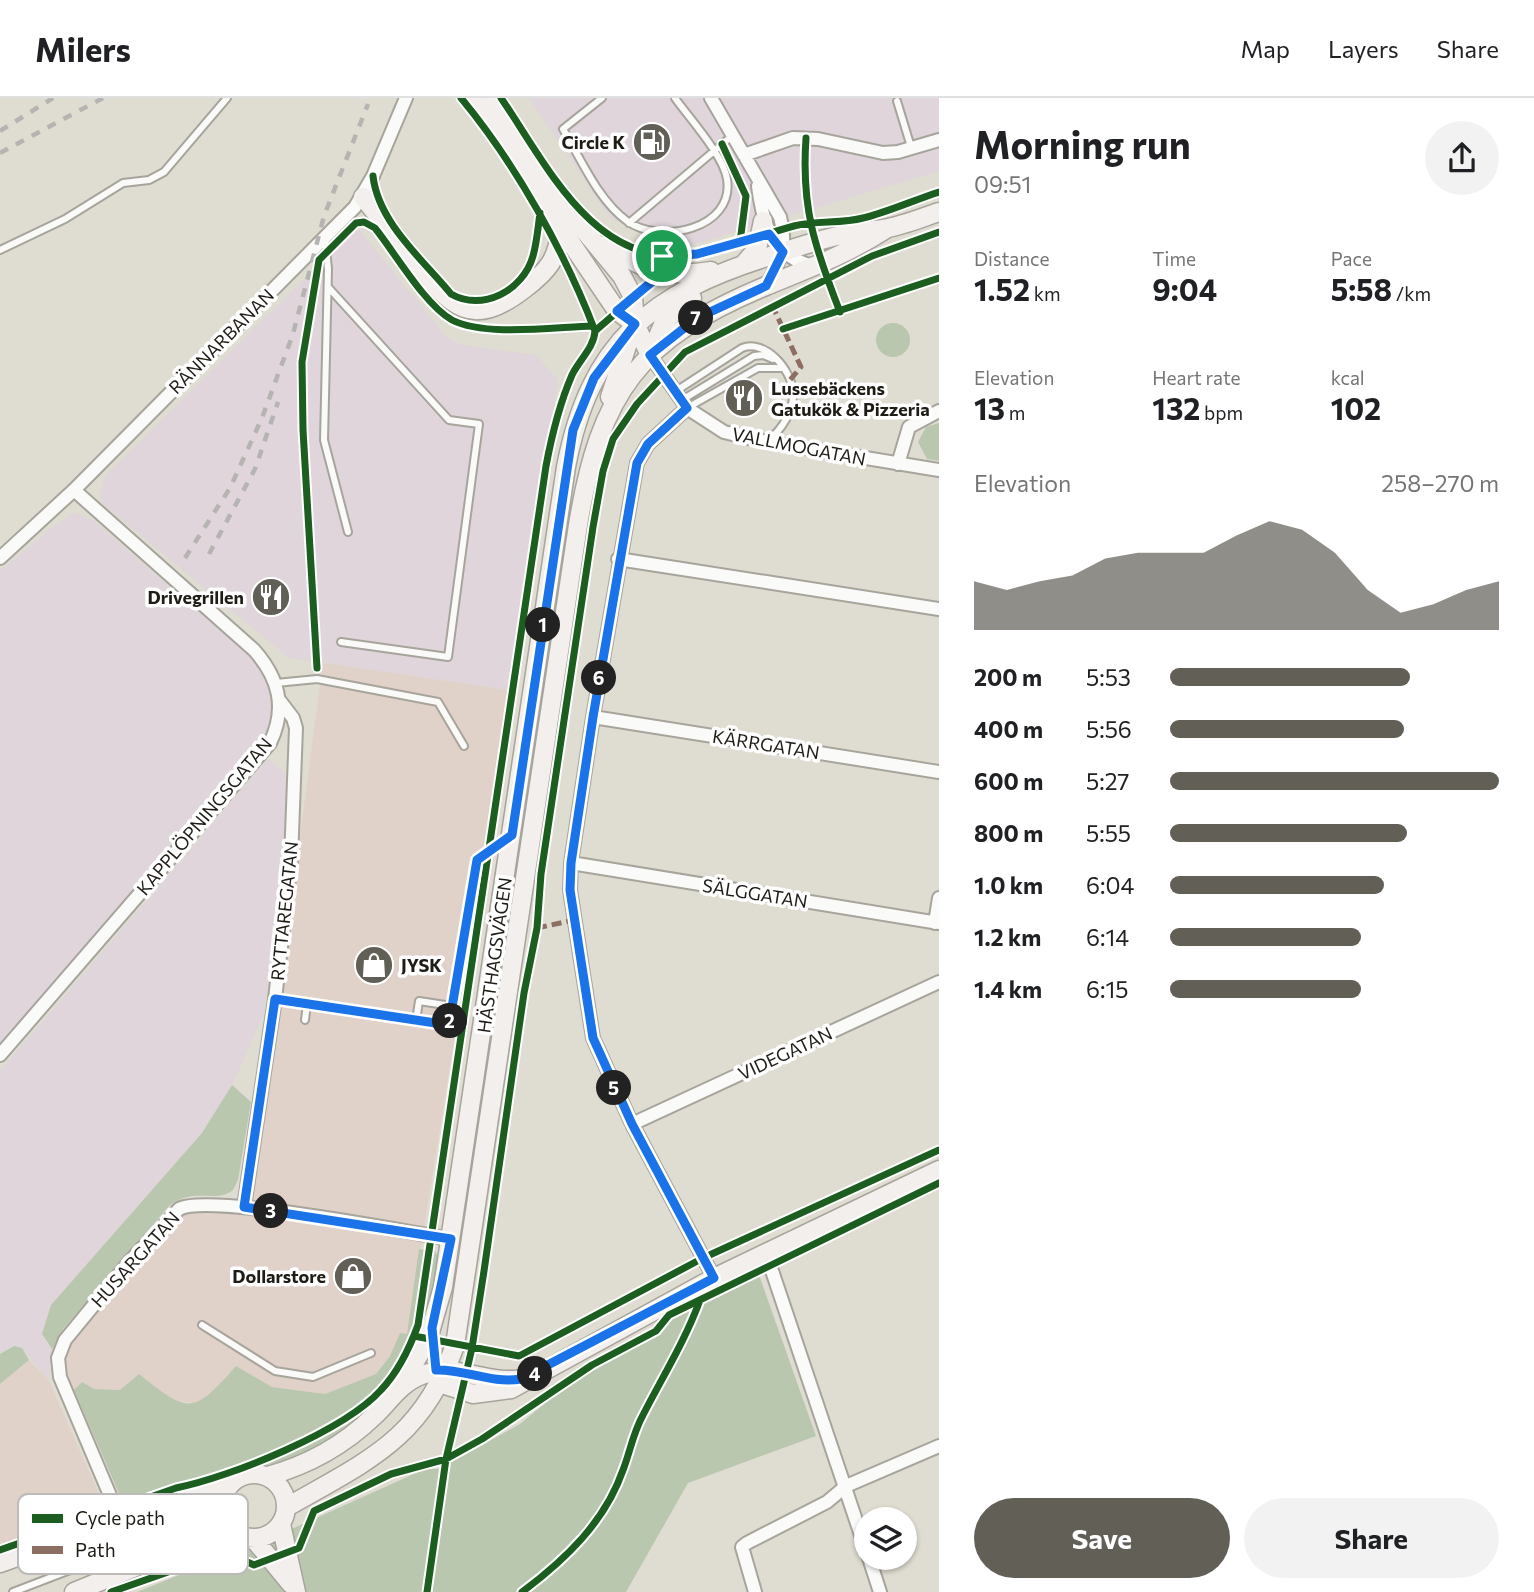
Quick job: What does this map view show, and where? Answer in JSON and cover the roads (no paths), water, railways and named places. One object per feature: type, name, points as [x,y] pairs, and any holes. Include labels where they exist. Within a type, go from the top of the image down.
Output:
[{"type":"main road","points":[[473,98],[617,311],[635,324]]},
{"type":"main road","points":[[490,98],[559,200],[611,258],[633,297],[635,324],[650,355]]},
{"type":"main road","points":[[363,197],[447,300],[471,310],[500,306],[545,273],[558,249],[560,228]]},
{"type":"main road","points":[[583,229],[622,256],[656,271],[682,275],[736,266],[848,233],[886,229],[939,212]]},
{"type":"main road","points":[[650,355],[664,320],[757,249],[763,221]]},
{"type":"main road","points":[[650,355],[697,318],[766,286],[853,251],[886,229]]},
{"type":"main road","name":"HÄSTHAGSVÄGEN","points":[[401,1386],[419,1358],[432,1328],[451,1239],[573,430],[594,378],[635,324],[680,293],[736,266]]},
{"type":"main road","points":[[597,438],[635,324]]},
{"type":"main road","name":"HÄSTHAGSVÄGEN","points":[[284,1516],[388,1447],[417,1419],[455,1345],[586,477],[597,438],[615,400],[650,355]]},
{"type":"main road","points":[[268,1476],[304,1464],[349,1438],[378,1412],[401,1386],[440,1375],[513,1380],[535,1374],[714,1278],[939,1170]]},
{"type":"main road","points":[[432,1328],[440,1375]]},
{"type":"main road","points":[[192,1494],[256,1473],[268,1476],[284,1492],[284,1516],[295,1589]]},
{"type":"main road","points":[[226,1494],[236,1479]]},
{"type":"main road","points":[[248,1536],[266,1536],[284,1516]]},
{"type":"main road","points":[[248,1539],[295,1589]]},
{"type":"main road","points":[[0,1563],[18,1556]]},
{"type":"main road","points":[[74,1592],[118,1574]]},
{"type":"street","name":"RÄNNARBANAN","points":[[0,558],[74,490],[363,197],[406,98]]},
{"type":"street","points":[[711,98],[780,217],[785,236],[783,252],[766,286]]},
{"type":"street","points":[[744,155],[771,143],[801,138],[883,153],[912,149],[939,140]]},
{"type":"street","points":[[758,182],[763,221],[775,244],[802,264],[815,266]]},
{"type":"street","name":"VALLMOGATAN","points":[[650,355],[681,400],[724,432],[766,442],[939,470]]},
{"type":"street","points":[[681,400],[640,456],[618,559],[571,863],[575,927],[593,1038],[632,1124],[714,1278]]},
{"type":"street","points":[[898,464],[909,427],[939,411]]},
{"type":"street","name":"KAPPLÖPNINGSGATAN","points":[[0,1055],[270,743],[277,727],[281,701],[267,664],[254,649],[74,490]]},
{"type":"street","points":[[618,559],[939,609]]},
{"type":"street","name":"RYTTAREGATAN","points":[[244,1207],[259,1142],[269,1071],[291,860],[296,734],[293,718],[281,701]]},
{"type":"street","name":"KÄRRGATAN","points":[[593,717],[939,772]]},
{"type":"street","name":"SÄLGGATAN","points":[[571,863],[937,923]]},
{"type":"street","points":[[937,923],[939,898]]},
{"type":"street","name":"VIDEGATAN","points":[[632,1124],[939,982]]},
{"type":"street","name":"HUSARGATAN","points":[[110,1494],[61,1377],[58,1363],[60,1351],[89,1310],[179,1209],[197,1203],[244,1207],[451,1239]]},
{"type":"street","points":[[766,1253],[854,1512]]},
{"type":"street","points":[[755,1592],[742,1548],[827,1502],[846,1486],[939,1446]]},
{"type":"street","points":[[873,1570],[880,1592]]},
{"type":"lane","points":[[0,250],[65,219],[123,183],[149,180],[164,172],[227,98]]},
{"type":"lane","points":[[601,98],[563,129],[597,186],[629,223],[645,229],[678,232],[697,227],[716,213],[727,197],[727,178],[713,152],[675,98]]},
{"type":"lane","points":[[897,102],[912,149]]},
{"type":"lane","points":[[629,223],[733,135]]},
{"type":"lane","points":[[325,237],[328,287],[324,440],[348,531]]},
{"type":"lane","points":[[328,287],[449,421],[479,424],[448,657],[341,642]]},
{"type":"lane","points":[[681,400],[748,346],[766,349],[793,388],[792,403],[785,420],[766,442]]},
{"type":"lane","points":[[681,400],[754,356],[767,355],[781,368]]},
{"type":"lane","points":[[681,400],[758,368],[781,368]]},
{"type":"lane","points":[[276,683],[317,679],[438,702],[464,746]]},
{"type":"lane","points":[[275,999],[449,1025],[477,860],[512,835]]},
{"type":"lane","points":[[416,1021],[419,1001],[452,1006]]},
{"type":"lane","points":[[305,1020],[307,1004]]},
{"type":"lane","points":[[202,1325],[275,1371],[313,1377],[372,1353]]},
{"type":"lane","points":[[13,1592],[60,1574]]},
{"type":"railway","points":[[0,131],[53,98]]},
{"type":"railway","points":[[0,153],[103,98]]},
{"type":"railway","points":[[185,558],[230,488],[262,418],[293,334],[324,216],[368,104]]},
{"type":"railway","points":[[209,554],[255,469],[278,402]]},
{"type":"place","name":"Circle K","points":[[652,142]]},
{"type":"place","name":"Lussebäckens Gatukök & Pizzeria","points":[[744,398]]},
{"type":"place","name":"Drivegrillen","points":[[271,597]]},
{"type":"place","name":"JYSK","points":[[374,965]]},
{"type":"place","name":"Dollarstore","points":[[353,1276]]}]
